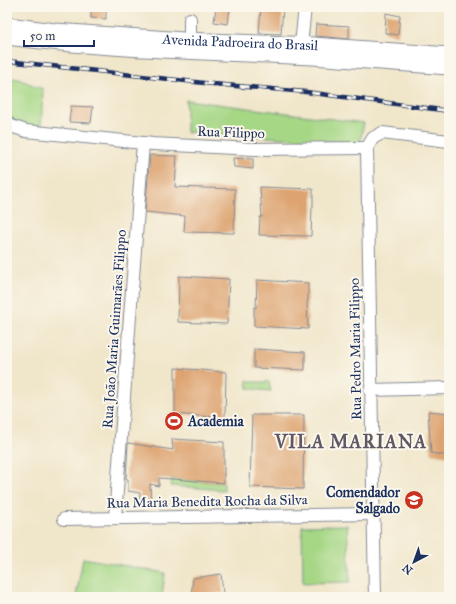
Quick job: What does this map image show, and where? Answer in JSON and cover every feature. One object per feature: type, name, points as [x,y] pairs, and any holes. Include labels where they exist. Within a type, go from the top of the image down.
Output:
[{"type":"main road","name":"Avenida Padroeira do Brasil","points":[[7,25],[55,31],[136,32],[190,40],[301,45],[449,55]]},
{"type":"main road","name":"Avenida Padroeira do Brasil","points":[[7,37],[54,43],[313,57],[449,67]]},
{"type":"street","points":[[301,45],[305,7]]},
{"type":"street","points":[[190,19],[190,40]]},
{"type":"street","name":"Rua Filippo","points":[[7,122],[11,126],[26,131],[143,143],[254,149],[367,148]]},
{"type":"street","points":[[367,148],[373,138],[382,133],[449,141]]},
{"type":"street","name":"Rua João Maria Guimarães Filippo","points":[[115,517],[143,143]]},
{"type":"street","name":"Rua Pedro Maria Filippo","points":[[367,148],[370,390],[375,597]]},
{"type":"street","points":[[370,390],[449,388]]},
{"type":"street","name":"Rua Maria Benedita Rocha da Silva","points":[[64,518],[374,514]]},
{"type":"green space","points":[[7,77],[18,79],[43,89],[41,129],[36,130],[7,118]]},
{"type":"green space","points":[[186,100],[364,123],[360,143],[186,132]]},
{"type":"green space","points":[[247,380],[252,382],[269,382],[271,391],[248,388]]},
{"type":"green space","points":[[172,479],[224,483],[224,490],[171,486]]},
{"type":"green space","points":[[347,525],[350,582],[303,583],[302,526]]},
{"type":"green space","points":[[83,558],[165,573],[162,597],[76,597]]},
{"type":"building","points":[[91,7],[106,7],[106,19],[91,18]]},
{"type":"building","points":[[216,7],[230,7],[228,24],[214,22]]},
{"type":"building","points":[[261,7],[283,7],[281,34],[259,33]]},
{"type":"building","points":[[386,13],[400,16],[398,35],[385,33]]},
{"type":"building","points":[[316,24],[349,26],[349,39],[315,36]]},
{"type":"building","points":[[71,106],[93,107],[91,123],[69,122]]},
{"type":"building","points":[[150,155],[177,156],[175,187],[235,189],[234,233],[184,232],[185,216],[145,212]]},
{"type":"building","points":[[233,158],[253,159],[253,169],[234,167]]},
{"type":"building","points":[[260,187],[313,189],[311,236],[259,235],[260,217],[262,217]]},
{"type":"building","points":[[179,276],[229,279],[227,324],[178,322]]},
{"type":"building","points":[[257,280],[308,283],[308,329],[254,326],[254,307],[256,308]]},
{"type":"building","points":[[254,349],[305,352],[305,370],[254,368]]},
{"type":"building","points":[[175,368],[226,372],[225,418],[175,414]]},
{"type":"building","points":[[428,411],[449,413],[449,456],[431,453]]},
{"type":"building","points":[[252,415],[304,415],[303,489],[250,487]]},
{"type":"building","points":[[172,439],[224,442],[224,483],[159,478],[159,486],[150,484],[151,504],[139,503],[140,493],[128,491],[128,479],[126,479],[128,443],[173,450]]},
{"type":"building","points":[[221,574],[223,593],[191,597],[193,578]]},
{"type":"railway","points":[[7,61],[213,84],[306,92],[449,111]]},
{"type":"place","name":"Academia","points":[[174,421]]},
{"type":"place","name":"Comendador Salgado","points":[[414,500]]},
{"type":"district","name":"VILA MARIANA","points":[[351,442]]}]
